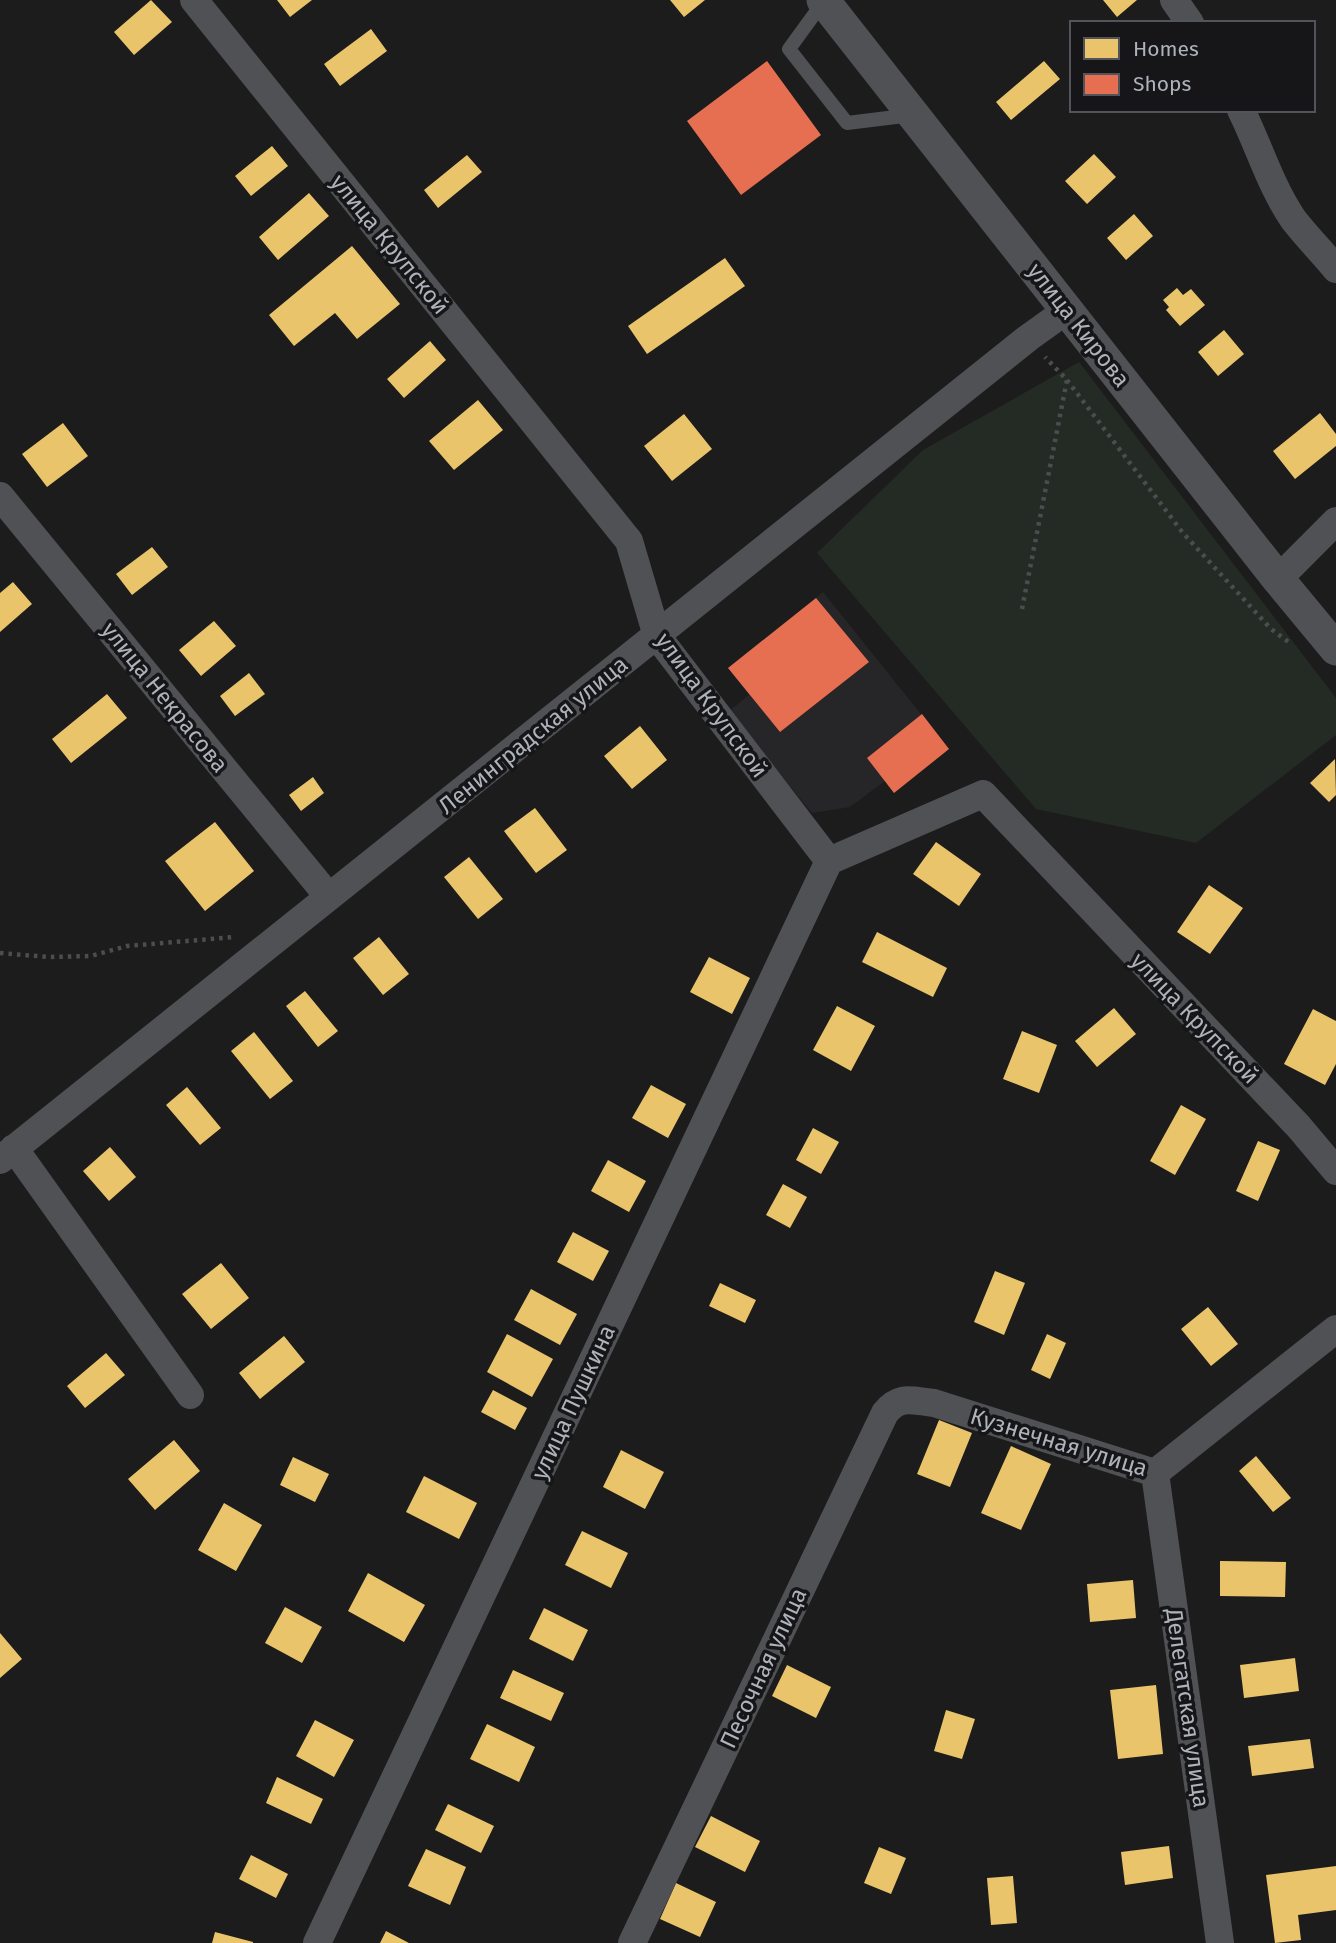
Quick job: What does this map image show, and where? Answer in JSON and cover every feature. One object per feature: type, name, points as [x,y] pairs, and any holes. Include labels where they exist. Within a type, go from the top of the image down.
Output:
[{"type":"street","name":"улица Крупской","points":[[194,0],[629,541],[657,636],[829,862],[983,794],[1299,1127],[1336,1171]]},
{"type":"street","name":"улица Кирова","points":[[823,0],[1336,649]]},
{"type":"street","points":[[1174,0],[1189,21]]},
{"type":"street","points":[[1242,112],[1255,136],[1270,176],[1293,219],[1336,269]]},
{"type":"street","name":"Ленинградская улица","points":[[7,1154],[1028,338],[1067,310]]},
{"type":"street","name":"улица Некрасова","points":[[0,496],[330,897]]},
{"type":"street","points":[[1278,579],[1336,521]]},
{"type":"street","name":"улица Пушкина","points":[[317,1943],[829,862]]},
{"type":"street","points":[[7,1154],[190,1395]]},
{"type":"street","name":"Кузнечная улица","points":[[901,1399],[934,1403],[1155,1473],[1336,1329]]},
{"type":"street","name":"Песочная улица","points":[[632,1943],[885,1413],[892,1404],[901,1399]]},
{"type":"street","name":"Делегатская улица","points":[[1155,1473],[1220,1943]]},
{"type":"lane","points":[[823,0],[789,49],[847,123],[914,114]]},
{"type":"path","points":[[1028,338],[1067,380],[1183,533],[1271,629],[1292,645]]},
{"type":"path","points":[[1022,609],[1067,380]]},
{"type":"path","points":[[0,953],[48,957],[91,956],[127,946],[282,935]]},
{"type":"shaded area","points":[[1079,362],[1336,698],[1336,735],[1196,843],[1036,809],[817,553],[923,450]]},
{"type":"shaded area","points":[[823,592],[949,749],[894,793],[885,781],[850,807],[812,813],[728,712],[749,695],[728,668]]},
{"type":"building: Homes","points":[[151,0],[172,22],[134,55],[114,32]]},
{"type":"building: Homes","points":[[277,0],[312,0],[290,17]]},
{"type":"building: Homes","points":[[670,0],[705,0],[684,17]]},
{"type":"building: Homes","points":[[1103,0],[1137,0],[1117,17]]},
{"type":"building: Homes","points":[[371,29],[387,51],[340,86],[324,64]]},
{"type":"building: Homes","points":[[1044,61],[1060,79],[1011,120],[996,102]]},
{"type":"building: Homes","points":[[272,146],[288,166],[251,196],[235,176]]},
{"type":"building: Homes","points":[[1094,154],[1116,177],[1087,204],[1065,181]]},
{"type":"building: Homes","points":[[467,155],[482,172],[438,208],[424,190]]},
{"type":"building: Homes","points":[[309,193],[329,216],[278,260],[259,237]]},
{"type":"building: Homes","points":[[1134,214],[1153,236],[1126,260],[1107,238]]},
{"type":"building: Homes","points":[[352,246],[400,304],[357,339],[335,313],[294,346],[269,315]]},
{"type":"building: Homes","points":[[725,258],[745,286],[647,354],[628,326]]},
{"type":"building: Homes","points":[[1177,288],[1183,295],[1191,289],[1205,305],[1180,326],[1166,310],[1169,307],[1163,300]]},
{"type":"building: Homes","points":[[1224,330],[1244,354],[1218,376],[1198,352]]},
{"type":"building: Homes","points":[[430,341],[446,360],[404,398],[387,379]]},
{"type":"building: Homes","points":[[478,400],[503,430],[454,470],[429,441]]},
{"type":"building: Homes","points":[[1320,413],[1336,434],[1336,446],[1295,479],[1273,451]]},
{"type":"building: Homes","points":[[684,414],[712,449],[672,481],[644,446]]},
{"type":"building: Homes","points":[[63,423],[88,456],[47,487],[22,454]]},
{"type":"building: Homes","points":[[152,547],[168,567],[132,595],[116,574]]},
{"type":"building: Homes","points":[[13,582],[32,604],[0,632],[0,593]]},
{"type":"building: Homes","points":[[214,621],[236,646],[201,676],[179,650]]},
{"type":"building: Homes","points":[[249,673],[265,694],[235,716],[220,696]]},
{"type":"building: Homes","points":[[107,694],[127,718],[71,763],[52,739]]},
{"type":"building: Homes","points":[[640,726],[667,760],[632,789],[604,756]]},
{"type":"building: Homes","points":[[1335,759],[1336,795],[1329,802],[1310,783]]},
{"type":"building: Homes","points":[[313,777],[324,793],[301,811],[289,795]]},
{"type":"building: Homes","points":[[535,808],[567,850],[536,873],[504,831]]},
{"type":"building: Homes","points":[[215,822],[254,871],[205,911],[165,861]]},
{"type":"building: Homes","points":[[936,842],[981,874],[959,906],[913,874]]},
{"type":"building: Homes","points":[[469,857],[503,899],[478,919],[444,877]]},
{"type":"building: Homes","points":[[1209,885],[1243,908],[1210,954],[1177,932]]},
{"type":"building: Homes","points":[[877,932],[947,968],[933,997],[862,962]]},
{"type":"building: Homes","points":[[379,937],[409,974],[383,995],[353,958]]},
{"type":"building: Homes","points":[[709,957],[750,978],[732,1014],[690,992]]},
{"type":"building: Homes","points":[[305,991],[338,1031],[318,1047],[286,1006]]},
{"type":"building: Homes","points":[[837,1006],[875,1026],[851,1071],[813,1050]]},
{"type":"building: Homes","points":[[1114,1008],[1136,1034],[1097,1067],[1075,1041]]},
{"type":"building: Homes","points":[[1313,1009],[1336,1021],[1336,1064],[1325,1085],[1284,1064]]},
{"type":"building: Homes","points":[[1022,1031],[1057,1045],[1039,1093],[1003,1079]]},
{"type":"building: Homes","points":[[254,1032],[293,1081],[270,1099],[231,1051]]},
{"type":"building: Homes","points":[[651,1085],[686,1104],[668,1138],[632,1118]]},
{"type":"building: Homes","points":[[187,1087],[221,1128],[200,1145],[166,1105]]},
{"type":"building: Homes","points":[[1181,1105],[1206,1119],[1175,1175],[1150,1161]]},
{"type":"building: Homes","points":[[813,1128],[839,1142],[821,1174],[796,1160]]},
{"type":"building: Homes","points":[[1258,1141],[1280,1150],[1258,1201],[1236,1191]]},
{"type":"building: Homes","points":[[110,1147],[136,1177],[109,1201],[83,1171]]},
{"type":"building: Homes","points":[[608,1160],[646,1181],[629,1212],[591,1191]]},
{"type":"building: Homes","points":[[783,1184],[807,1197],[790,1228],[766,1215]]},
{"type":"building: Homes","points":[[573,1232],[609,1251],[593,1281],[557,1262]]},
{"type":"building: Homes","points":[[221,1263],[249,1298],[211,1329],[182,1294]]},
{"type":"building: Homes","points":[[995,1271],[1025,1283],[1004,1335],[974,1322]]},
{"type":"building: Homes","points":[[720,1283],[756,1300],[745,1323],[709,1306]]},
{"type":"building: Homes","points":[[531,1289],[577,1314],[560,1345],[514,1320]]},
{"type":"building: Homes","points":[[1208,1307],[1238,1344],[1211,1366],[1181,1329]]},
{"type":"building: Homes","points":[[507,1334],[553,1359],[532,1397],[487,1372]]},
{"type":"building: Homes","points":[[1047,1334],[1066,1343],[1050,1379],[1031,1370]]},
{"type":"building: Homes","points":[[284,1336],[305,1362],[260,1399],[239,1373]]},
{"type":"building: Homes","points":[[106,1353],[125,1375],[85,1408],[67,1386]]},
{"type":"building: Homes","points":[[493,1390],[527,1408],[515,1430],[481,1412]]},
{"type":"building: Homes","points":[[939,1420],[972,1433],[950,1487],[917,1474]]},
{"type":"building: Homes","points":[[174,1440],[200,1471],[155,1510],[128,1479]]},
{"type":"building: Homes","points":[[1011,1446],[1051,1464],[1021,1530],[981,1513]]},
{"type":"building: Homes","points":[[621,1450],[664,1472],[645,1509],[603,1487]]},
{"type":"building: Homes","points":[[1256,1456],[1291,1498],[1273,1512],[1239,1471]]},
{"type":"building: Homes","points":[[293,1457],[329,1474],[315,1502],[280,1485]]},
{"type":"building: Homes","points":[[424,1476],[477,1503],[459,1539],[406,1512]]},
{"type":"building: Homes","points":[[224,1503],[262,1525],[236,1571],[198,1550]]},
{"type":"building: Homes","points":[[582,1531],[628,1553],[611,1588],[565,1565]]},
{"type":"building: Homes","points":[[1220,1561],[1286,1562],[1285,1597],[1220,1596]]},
{"type":"building: Homes","points":[[368,1573],[425,1605],[404,1642],[348,1611]]},
{"type":"building: Homes","points":[[1133,1580],[1136,1618],[1090,1622],[1087,1584]]},
{"type":"building: Homes","points":[[285,1607],[322,1627],[302,1663],[265,1643]]},
{"type":"building: Homes","points":[[544,1608],[588,1630],[573,1661],[529,1639]]},
{"type":"building: Homes","points":[[0,1633],[22,1659],[0,1678]]},
{"type":"building: Homes","points":[[1295,1658],[1299,1691],[1244,1698],[1240,1665]]},
{"type":"building: Homes","points":[[787,1665],[831,1687],[816,1718],[772,1696]]},
{"type":"building: Homes","points":[[513,1670],[564,1693],[551,1721],[500,1698]]},
{"type":"building: Homes","points":[[1156,1685],[1163,1754],[1118,1759],[1110,1690]]},
{"type":"building: Homes","points":[[946,1710],[975,1719],[962,1759],[934,1751]]},
{"type":"building: Homes","points":[[315,1720],[354,1740],[334,1777],[296,1756]]},
{"type":"building: Homes","points":[[487,1724],[535,1747],[519,1782],[470,1759]]},
{"type":"building: Homes","points":[[1310,1739],[1314,1768],[1252,1776],[1248,1746]]},
{"type":"building: Homes","points":[[277,1777],[323,1799],[311,1824],[266,1803]]},
{"type":"building: Homes","points":[[448,1804],[494,1826],[481,1853],[435,1830]]},
{"type":"building: Homes","points":[[711,1816],[760,1841],[745,1872],[695,1847]]},
{"type":"building: Homes","points":[[1169,1846],[1173,1878],[1125,1885],[1121,1852]]},
{"type":"building: Homes","points":[[879,1847],[906,1858],[891,1894],[864,1883]]},
{"type":"building: Homes","points":[[426,1849],[466,1867],[450,1905],[408,1886]]},
{"type":"building: Homes","points":[[251,1855],[288,1874],[276,1898],[239,1879]]},
{"type":"building: Homes","points":[[1336,1866],[1336,1910],[1298,1915],[1301,1940],[1275,1943],[1266,1875]]},
{"type":"building: Homes","points":[[1013,1876],[1017,1923],[991,1925],[987,1878]]},
{"type":"building: Homes","points":[[676,1883],[716,1902],[700,1937],[660,1919]]},
{"type":"building: Homes","points":[[386,1931],[409,1943],[380,1943]]},
{"type":"building: Homes","points":[[215,1932],[253,1942],[253,1943],[212,1943]]},
{"type":"building: Shops","points":[[767,61],[821,135],[741,195],[687,121]]},
{"type":"building: Shops","points":[[816,598],[869,662],[780,732],[728,668]]},
{"type":"building: Shops","points":[[922,714],[949,749],[894,793],[867,758]]}]
